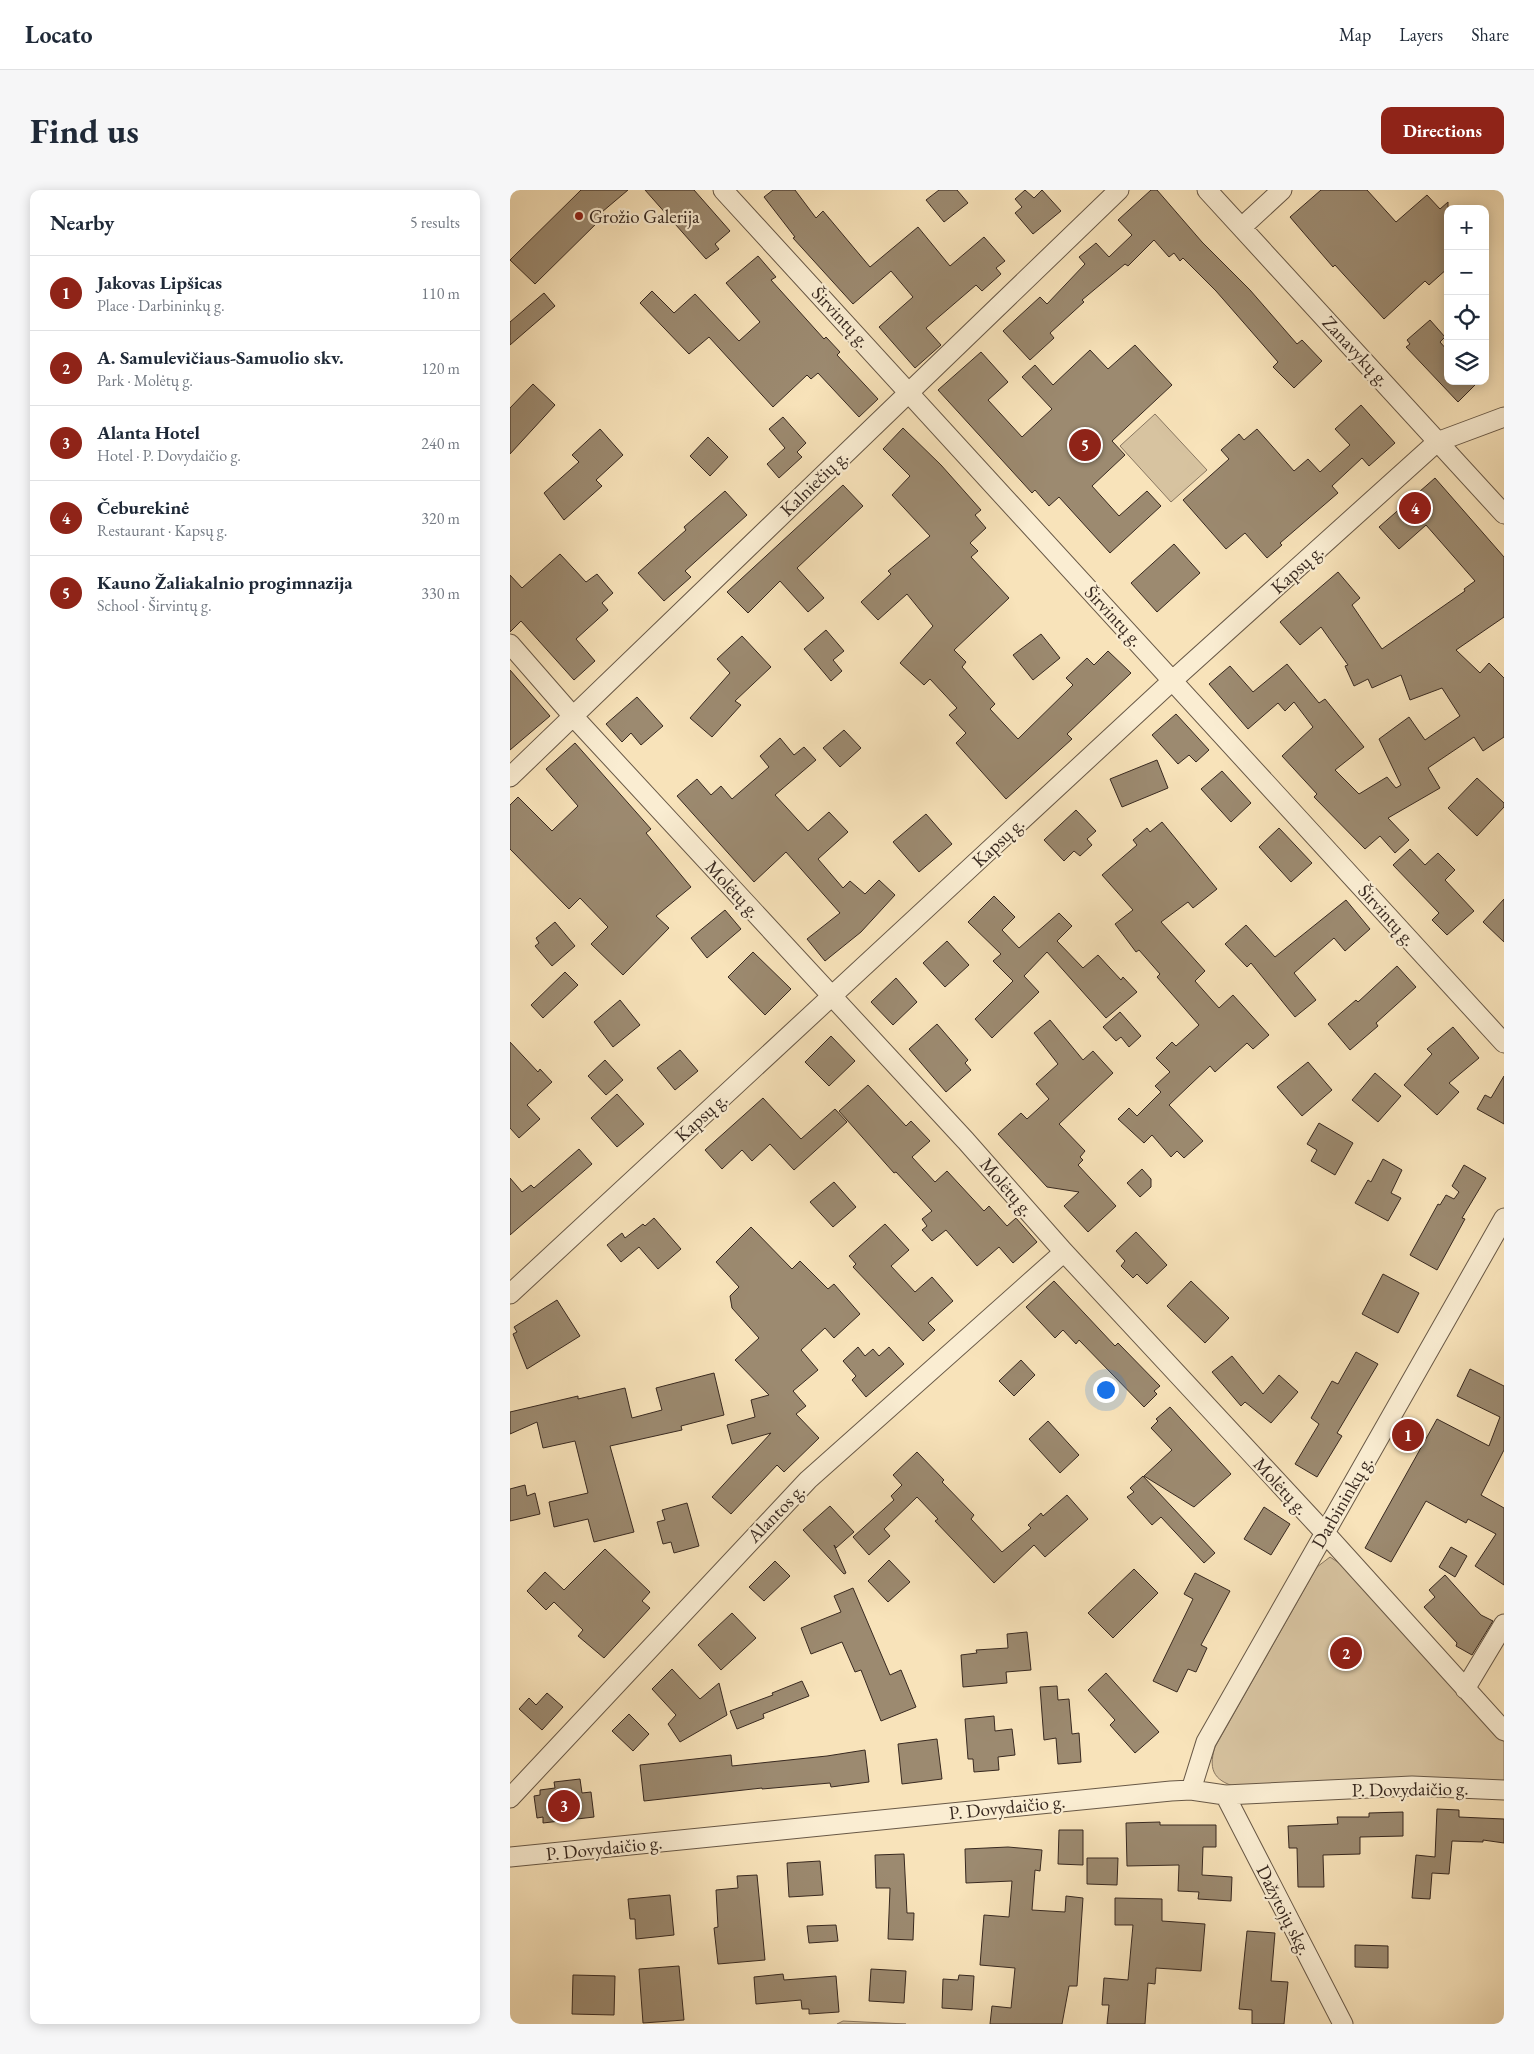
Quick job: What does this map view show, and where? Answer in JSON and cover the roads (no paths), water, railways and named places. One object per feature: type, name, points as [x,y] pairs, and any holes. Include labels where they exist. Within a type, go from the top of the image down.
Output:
[{"type":"street","name":"Širvintų g.","points":[[723,190],[1504,1043]]},
{"type":"street","name":"Kalniečių g.","points":[[510,777],[572,715],[1120,190]]},
{"type":"street","name":"Zanavykų g.","points":[[1207,190],[1416,415],[1437,442],[1504,514]]},
{"type":"street","points":[[1242,227],[1282,190]]},
{"type":"street","name":"Kapsų g.","points":[[510,1294],[1173,680],[1437,442],[1504,417]]},
{"type":"street","name":"Molėtų g.","points":[[510,644],[572,715],[966,1140],[1064,1252],[1325,1533],[1504,1731]]},
{"type":"street","name":"Darbininkų g.","points":[[1190,1790],[1206,1742],[1504,1218]]},
{"type":"street","name":"Alantos g.","points":[[510,1798],[753,1536],[808,1480],[1064,1252]]},
{"type":"street","points":[[1466,1689],[1504,1624]]},
{"type":"street","name":"P. Dovydaičio g.","points":[[510,1857],[1190,1790],[1225,1796],[1412,1786],[1504,1790]]},
{"type":"street","name":"Dažytojų skg.","points":[[1225,1796],[1343,2024]]},
{"type":"place","name":"Grožio Galerija","points":[[579,216]]},
{"type":"place","name":"Kauno Žaliakalnio progimnazija","points":[[1085,445]]},
{"type":"place","name":"Čeburekinė","points":[[1415,508]]},
{"type":"place","name":"Jakovas Lipšicas","points":[[1408,1435]]},
{"type":"place","name":"A. Samulevičiaus-Samuolio skv.","points":[[1346,1653]]},
{"type":"place","name":"Alanta Hotel","points":[[564,1806]]}]
